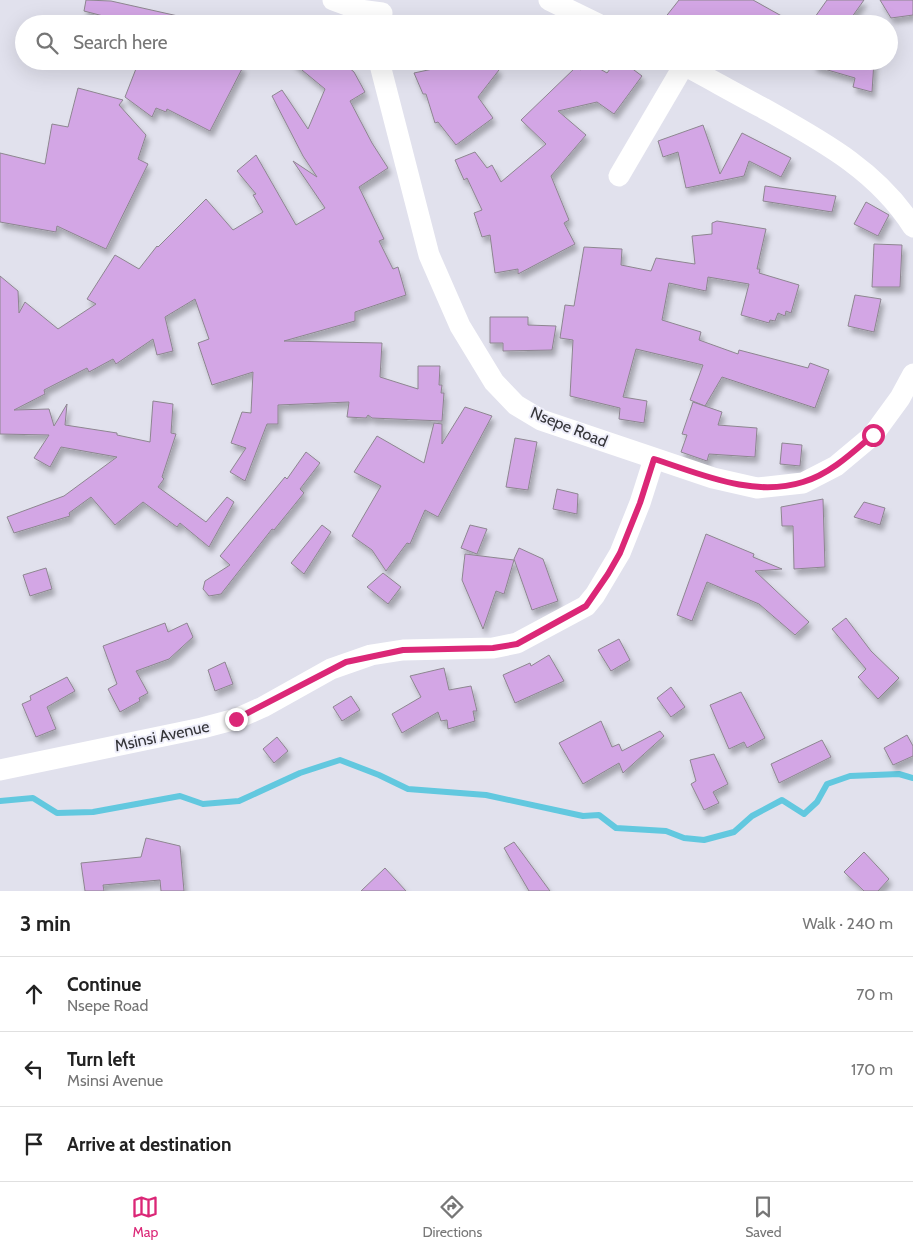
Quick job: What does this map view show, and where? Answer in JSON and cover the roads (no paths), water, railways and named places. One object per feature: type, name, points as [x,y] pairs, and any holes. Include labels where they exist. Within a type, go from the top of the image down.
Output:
[{"type":"street","points":[[333,0],[360,10],[383,12]]},
{"type":"street","points":[[550,0],[580,15]]},
{"type":"street","name":"Nsepe Road","points":[[381,70],[429,255],[460,326],[494,382],[516,405],[540,420],[713,478],[757,488],[803,482],[836,466],[873,435],[900,398],[913,374]]},
{"type":"street","points":[[619,176],[676,70]]},
{"type":"street","points":[[693,70],[832,146],[874,179],[900,207],[913,227]]},
{"type":"street","name":"Msinsi Avenue","points":[[0,770],[202,728],[236,719],[263,707],[331,669],[371,655],[403,650],[493,648],[517,644],[586,606],[595,595],[620,553],[640,503],[654,459]]},
{"type":"waterway","points":[[0,801],[33,798],[57,813],[93,812],[180,796],[203,804],[239,801],[300,773],[340,760],[379,775],[408,789],[486,795],[583,816],[599,815],[616,828],[666,831],[684,838],[704,840],[734,832],[752,816],[782,800],[804,814],[817,802],[827,784],[850,776],[899,774],[913,778]]}]
